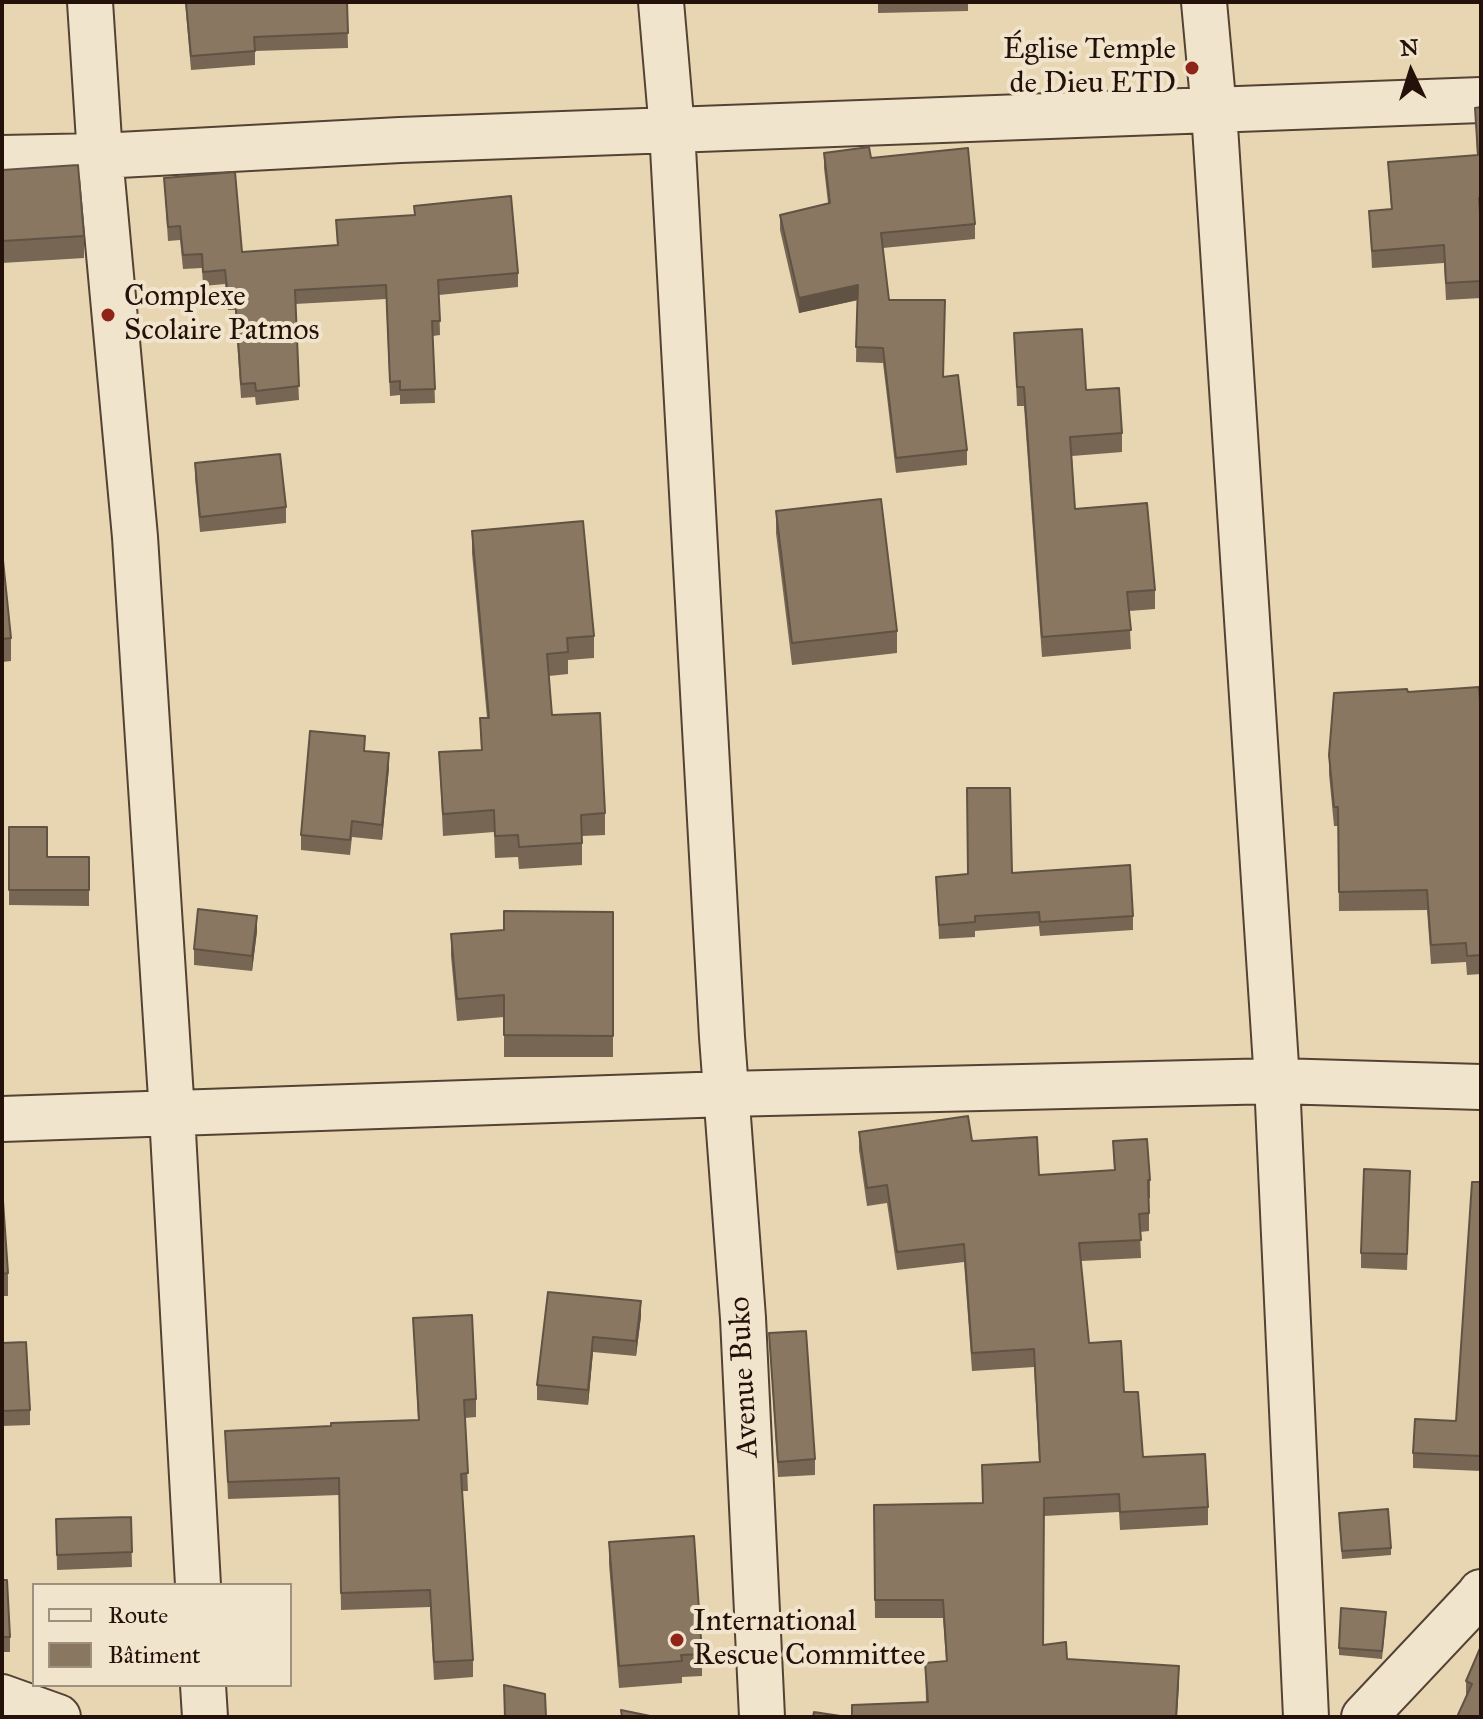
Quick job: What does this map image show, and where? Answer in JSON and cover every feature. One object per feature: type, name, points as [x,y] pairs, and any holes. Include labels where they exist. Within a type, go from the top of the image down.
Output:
[{"type":"street","points":[[90,2],[100,156],[135,537],[198,1583]]},
{"type":"street","name":"Avenue Buko","points":[[661,2],[672,130],[722,1037],[743,1318],[762,1717]]},
{"type":"street","points":[[1204,2],[1214,111],[1277,1081],[1306,1717]]},
{"type":"street","points":[[2,158],[1481,100]]},
{"type":"street","points":[[2,1119],[726,1094],[1277,1081],[1481,1087]]},
{"type":"street","points":[[1364,1717],[1480,1595]]},
{"type":"street","points":[[203,1687],[205,1717]]},
{"type":"street","points":[[2,1697],[58,1717]]},
{"type":"building","points":[[186,2],[347,2],[348,33],[254,37],[255,51],[191,56]]},
{"type":"building","points":[[1481,107],[1481,281],[1446,283],[1444,245],[1372,251],[1369,211],[1392,209],[1388,162],[1478,155],[1475,108]]},
{"type":"building","points":[[869,147],[871,158],[968,148],[975,224],[881,233],[889,300],[945,300],[943,377],[958,375],[967,450],[896,458],[883,348],[856,347],[858,285],[799,298],[780,215],[830,203],[824,153]]},
{"type":"building","points":[[78,165],[84,236],[2,241],[2,170]]},
{"type":"building","points":[[235,172],[242,252],[338,245],[336,220],[415,215],[414,206],[511,196],[518,273],[438,280],[440,321],[432,321],[435,389],[400,390],[400,381],[390,382],[386,285],[295,290],[299,386],[256,391],[255,383],[241,384],[235,296],[228,296],[225,270],[203,272],[202,254],[183,255],[180,226],[168,227],[164,178]]},
{"type":"building","points":[[1082,329],[1086,390],[1119,388],[1122,433],[1070,437],[1075,509],[1147,503],[1155,590],[1127,592],[1131,630],[1042,637],[1024,387],[1017,387],[1014,333]]},
{"type":"building","points":[[280,454],[286,507],[200,517],[195,463]]},
{"type":"building","points":[[881,499],[897,631],[792,643],[776,511]]},
{"type":"building","points":[[583,521],[594,636],[567,638],[568,652],[547,654],[552,715],[600,713],[605,813],[581,815],[582,843],[519,847],[518,835],[495,836],[494,810],[443,814],[439,752],[482,750],[480,718],[489,718],[472,531]]},
{"type":"building","points":[[2,560],[11,638],[2,639]]},
{"type":"building","points":[[1479,687],[1481,955],[1467,956],[1466,943],[1431,945],[1427,890],[1339,892],[1338,807],[1334,807],[1329,755],[1334,693]]},
{"type":"building","points":[[310,731],[365,736],[364,751],[389,753],[382,825],[352,821],[350,840],[301,835]]},
{"type":"building","points":[[967,788],[1010,788],[1012,873],[1130,865],[1133,916],[1040,922],[1039,912],[975,916],[975,922],[939,925],[936,877],[968,874]]},
{"type":"building","points":[[9,827],[47,827],[47,857],[89,857],[89,890],[9,890]]},
{"type":"building","points":[[198,909],[257,916],[252,956],[194,949]]},
{"type":"building","points":[[504,911],[613,912],[613,1036],[504,1035],[504,995],[457,999],[451,934],[504,930]]},
{"type":"building","points":[[968,1116],[972,1141],[1037,1137],[1039,1175],[1115,1170],[1113,1141],[1147,1139],[1149,1213],[1139,1214],[1141,1240],[1079,1243],[1089,1343],[1121,1341],[1124,1392],[1138,1392],[1143,1457],[1205,1454],[1208,1507],[1120,1512],[1119,1494],[1044,1498],[1043,1645],[1066,1642],[1067,1659],[1179,1666],[1176,1717],[852,1717],[852,1705],[928,1702],[925,1663],[947,1661],[943,1600],[875,1600],[874,1505],[983,1503],[982,1465],[1040,1462],[1034,1349],[972,1353],[964,1244],[897,1252],[887,1185],[867,1188],[859,1132]]},
{"type":"building","points":[[1364,1169],[1410,1171],[1407,1254],[1361,1253]]},
{"type":"building","points":[[1472,1182],[1481,1182],[1481,1456],[1413,1453],[1415,1419],[1456,1421]]},
{"type":"building","points":[[2,1186],[8,1273],[2,1274]]},
{"type":"building","points":[[548,1292],[641,1301],[636,1341],[593,1337],[588,1390],[537,1385]]},
{"type":"building","points":[[472,1315],[476,1399],[464,1400],[468,1473],[461,1474],[473,1660],[434,1662],[430,1590],[341,1593],[339,1478],[228,1482],[225,1431],[419,1420],[413,1318]]},
{"type":"building","points":[[806,1331],[815,1459],[778,1462],[769,1333]]},
{"type":"building","points":[[26,1342],[30,1410],[2,1411],[2,1343]]},
{"type":"building","points":[[1388,1509],[1391,1548],[1342,1551],[1339,1513]]},
{"type":"building","points":[[131,1517],[132,1552],[57,1555],[56,1519]]},
{"type":"building","points":[[694,1536],[702,1654],[681,1655],[682,1661],[619,1666],[609,1542]]},
{"type":"building","points":[[2,1580],[7,1580],[10,1637],[2,1637]]},
{"type":"building","points":[[1341,1608],[1386,1612],[1382,1651],[1339,1648]]},
{"type":"building","points":[[1481,1646],[1481,1717],[1457,1717],[1472,1684],[1466,1681]]},
{"type":"building","points":[[504,1685],[545,1694],[546,1717],[505,1717]]},
{"type":"building","points":[[621,1710],[655,1717],[622,1717]]},
{"type":"building","points":[[814,1712],[847,1717],[813,1717]]},
{"type":"place","name":"Église Temple de Dieu ETD","points":[[1192,68]]},
{"type":"place","name":"Complexe Scolaire Patmos","points":[[108,315]]},
{"type":"place","name":"International Rescue Committee","points":[[677,1640]]}]
